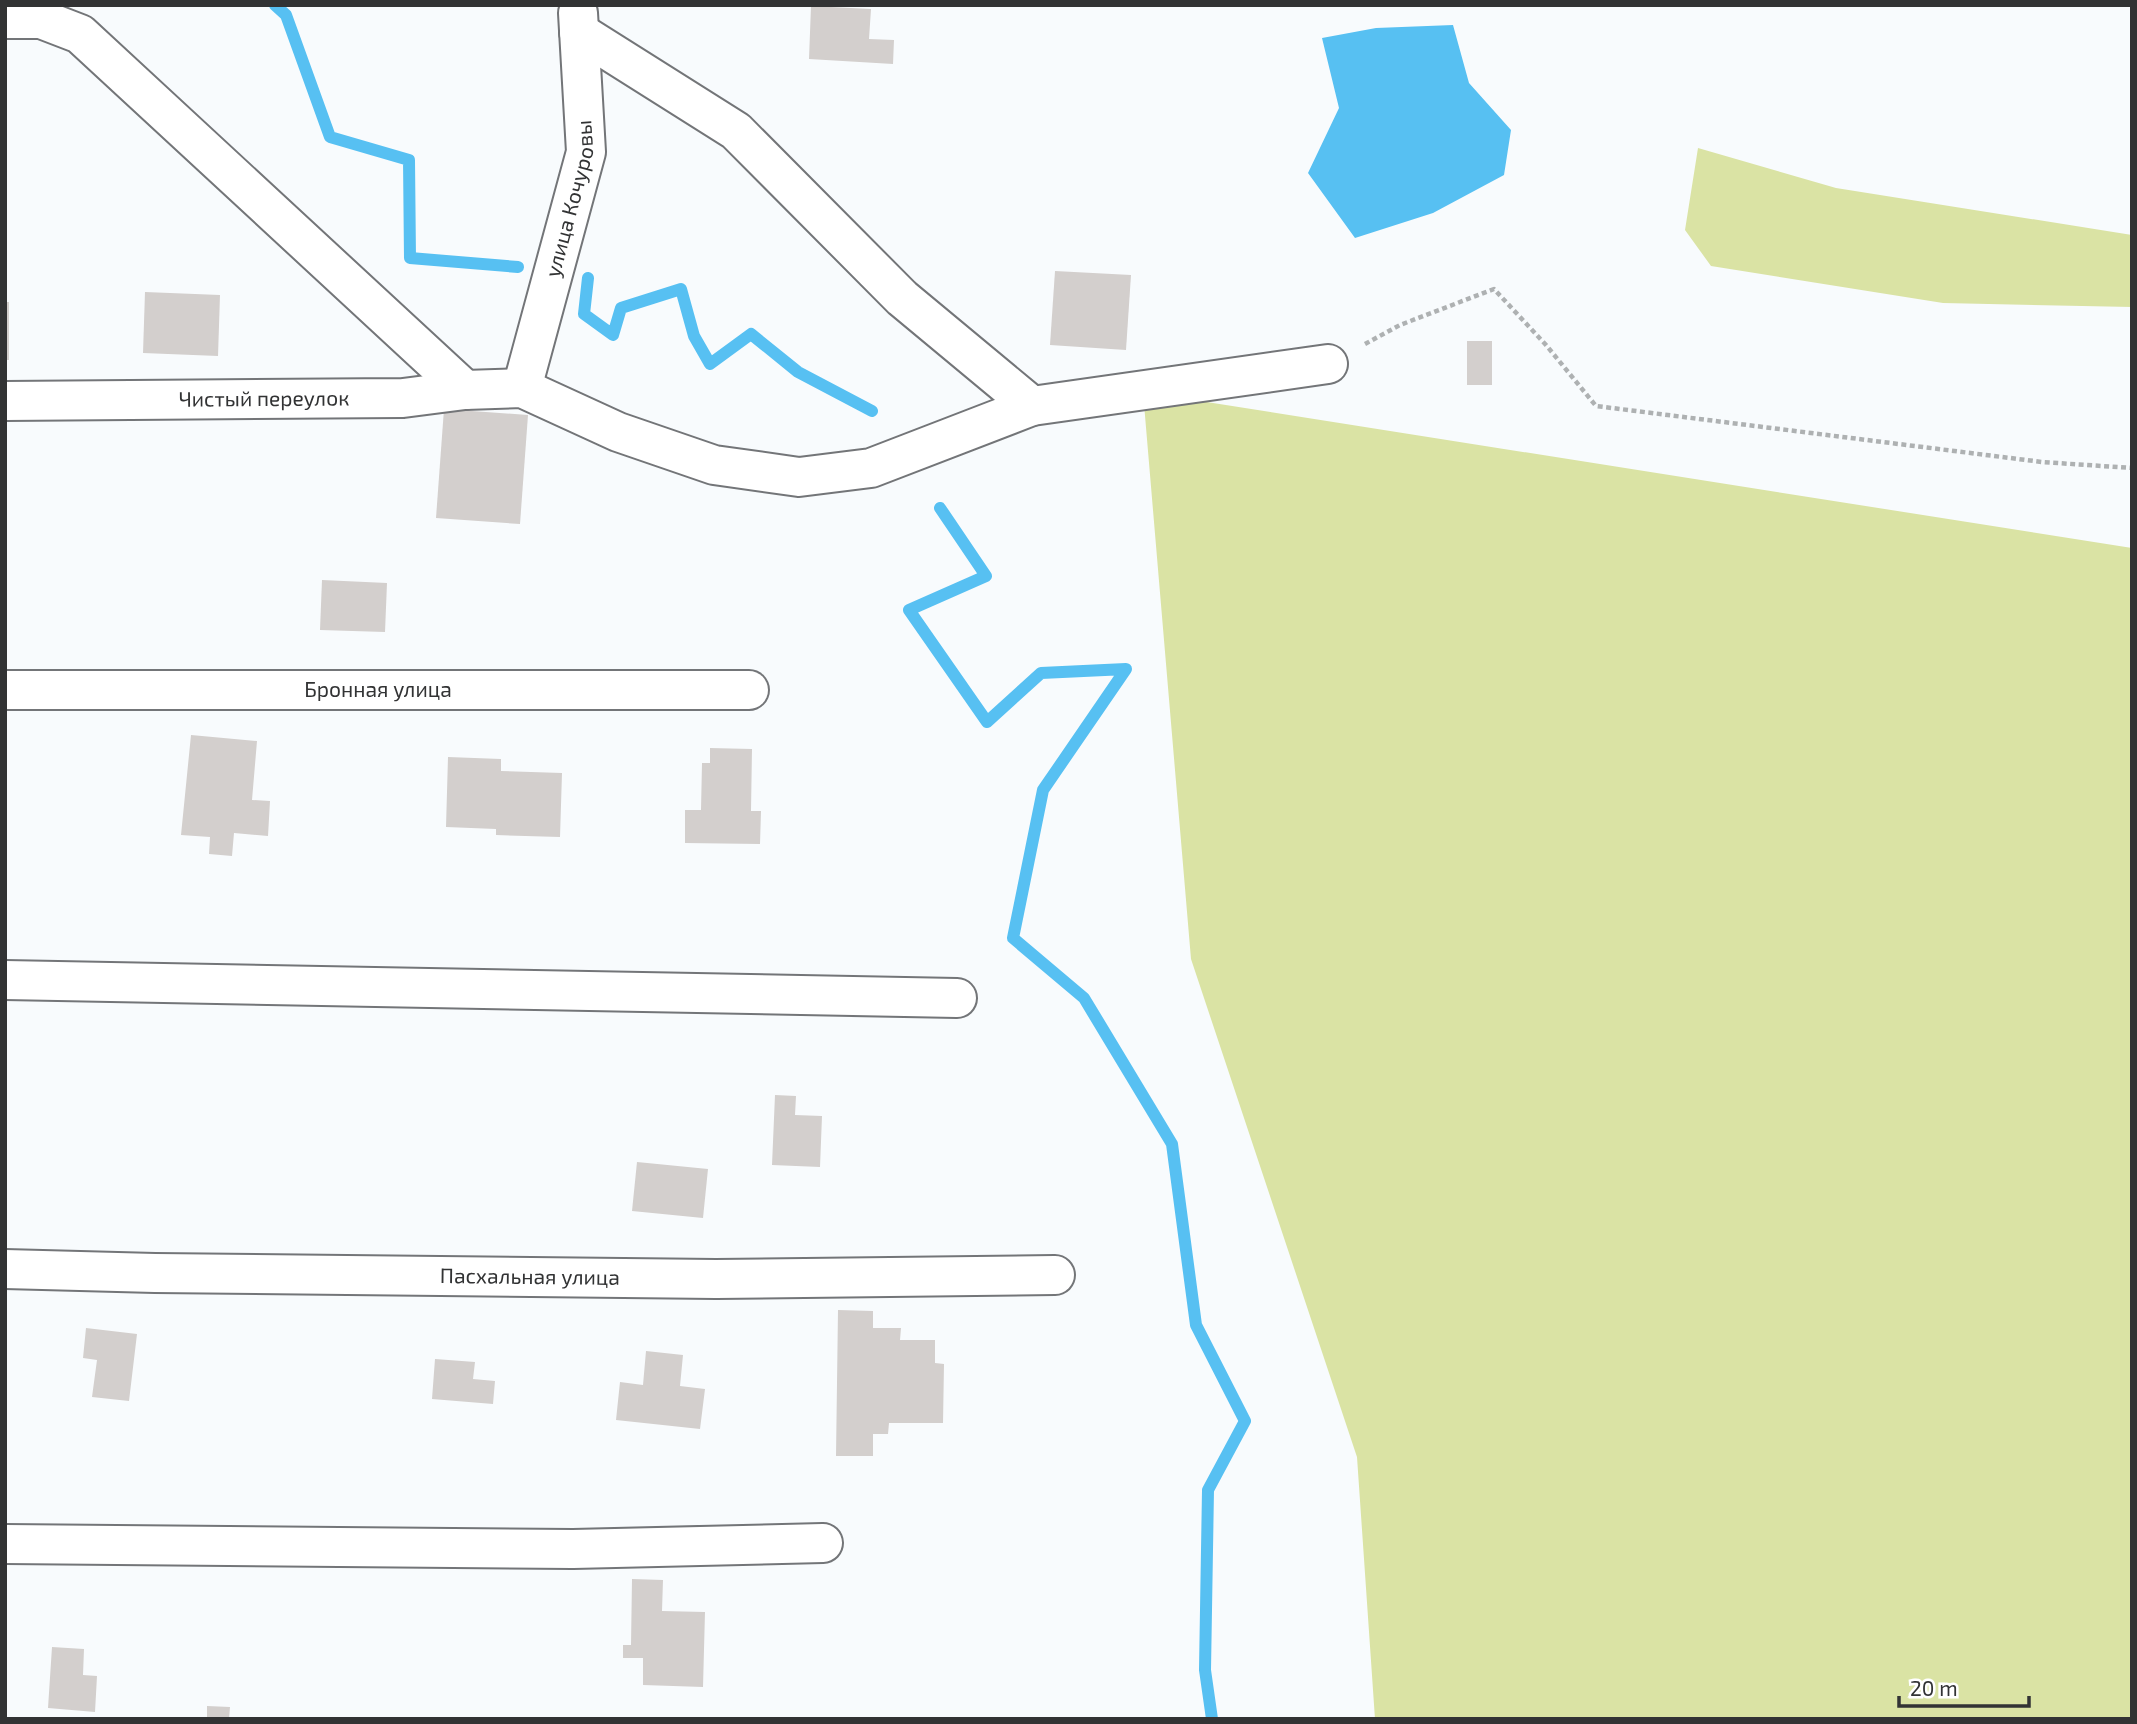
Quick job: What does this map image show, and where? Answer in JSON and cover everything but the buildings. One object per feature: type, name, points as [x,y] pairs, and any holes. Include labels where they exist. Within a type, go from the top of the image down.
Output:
[{"type":"street","points":[[5,19],[41,19],[80,34],[465,390]]},
{"type":"street","name":"улица Кочуровы","points":[[522,387],[586,152],[579,19]]},
{"type":"street","points":[[579,19],[736,131],[902,298],[1032,406]]},
{"type":"street","points":[[522,387],[618,432],[714,465],[799,477],[871,468],[1032,406],[1328,364]]},
{"type":"street","name":"Чистый переулок","points":[[5,401],[403,398],[465,390],[522,387]]},
{"type":"street","name":"Бронная улица","points":[[5,690],[749,690]]},
{"type":"street","points":[[5,980],[957,998]]},
{"type":"street","name":"Пасхальная улица","points":[[5,1269],[716,1279],[1055,1275]]},
{"type":"street","points":[[5,1544],[573,1549],[823,1543]]},
{"type":"path","points":[[1328,364],[1400,325],[1494,289],[1546,345],[1596,406],[2042,462],[2132,468]]},
{"type":"green space","points":[[1698,148],[1836,188],[2132,235],[2132,307],[1943,303],[1711,266],[1685,230]]},
{"type":"green space","points":[[1143,392],[2132,548],[2132,1719],[1375,1719],[1357,1457],[1191,959]]},
{"type":"water","points":[[1453,25],[1469,83],[1511,130],[1504,175],[1433,213],[1355,238],[1308,173],[1339,108],[1322,38],[1376,28]]},
{"type":"waterway","points":[[275,5],[286,15],[330,137],[409,160],[410,258],[518,267]]},
{"type":"waterway","points":[[588,278],[584,314],[613,335],[621,308],[681,289],[694,336],[710,364],[751,334],[798,372],[872,411]]},
{"type":"waterway","points":[[940,508],[986,576],[909,610],[987,722],[1041,673],[1126,669],[1043,790],[1013,938],[1084,998],[1172,1144],[1196,1325],[1245,1421],[1208,1490],[1205,1670],[1212,1719]]}]
